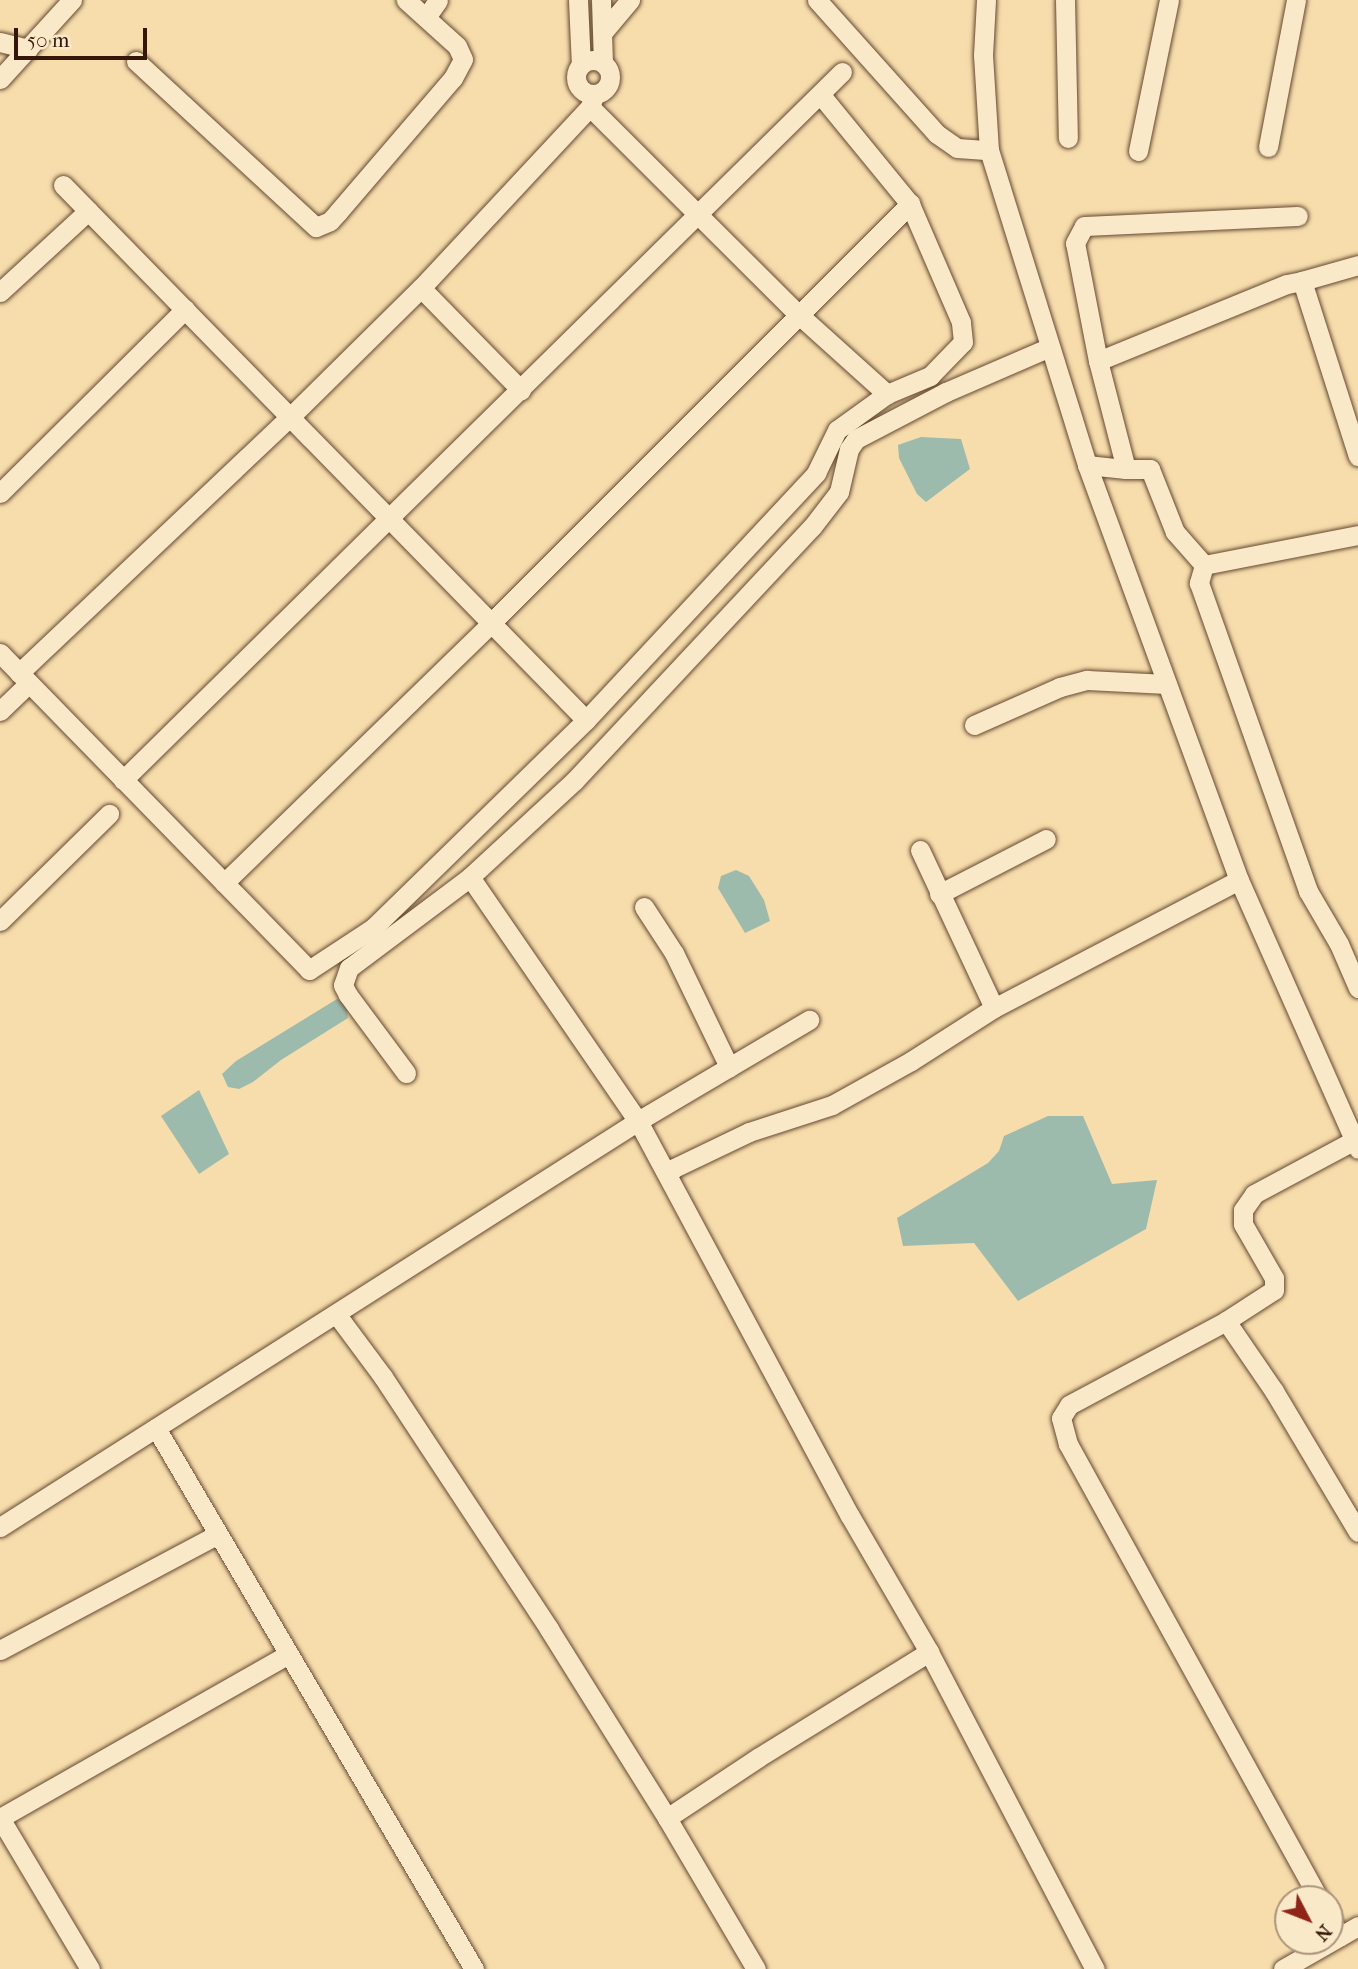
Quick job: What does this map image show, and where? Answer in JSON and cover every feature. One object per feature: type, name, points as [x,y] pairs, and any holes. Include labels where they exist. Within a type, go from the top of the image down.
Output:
[{"type":"street","points":[[0,79],[72,0]]},
{"type":"street","points":[[136,61],[316,227],[330,221],[453,78],[463,59],[433,8],[406,0]]},
{"type":"street","points":[[578,0],[581,65],[575,80],[592,101],[797,314],[887,394]]},
{"type":"street","points":[[0,711],[24,678],[421,288],[604,91],[610,82],[610,71],[603,63],[600,0]]},
{"type":"street","points":[[603,32],[630,0]]},
{"type":"street","points":[[817,0],[937,134],[957,148],[989,150]]},
{"type":"street","points":[[986,0],[983,55],[989,150],[1087,465],[1239,880],[1356,1145],[1254,1194],[1243,1210],[1244,1224],[1274,1278],[1274,1290],[1226,1321],[1069,1405],[1062,1419],[1068,1444],[1311,1885]]},
{"type":"street","points":[[1065,0],[1068,138]]},
{"type":"street","points":[[1138,151],[1169,0]]},
{"type":"street","points":[[1268,147],[1296,0]]},
{"type":"street","points":[[0,42],[28,49]]},
{"type":"street","points":[[581,65],[588,61],[603,63]]},
{"type":"street","points":[[123,780],[842,72]]},
{"type":"street","points":[[1,657],[309,970],[373,928],[586,720],[816,473],[837,430],[887,394],[930,376],[963,342],[961,322],[910,204],[820,94]]},
{"type":"street","points":[[64,185],[586,720]]},
{"type":"street","points":[[224,883],[491,623],[797,314],[910,204]]},
{"type":"street","points":[[0,292],[88,211]]},
{"type":"street","points":[[1126,469],[1098,361],[1075,243],[1084,226],[1298,216]]},
{"type":"street","points":[[1098,361],[1287,284],[1358,265]]},
{"type":"street","points":[[1302,281],[1358,456]]},
{"type":"street","points":[[421,288],[521,390]]},
{"type":"street","points":[[0,493],[185,309]]},
{"type":"street","points":[[406,1073],[348,995],[343,985],[349,968],[470,877],[574,781],[812,527],[839,492],[849,449],[856,439],[946,391],[1050,347]]},
{"type":"street","points":[[1087,465],[1150,469],[1175,533],[1204,565]]},
{"type":"street","points":[[1204,565],[1358,535]]},
{"type":"street","points":[[1204,565],[1199,583],[1267,779],[1308,891],[1339,944],[1358,988]]},
{"type":"street","points":[[974,725],[1060,687],[1087,680],[1167,684]]},
{"type":"street","points":[[0,921],[109,814]]},
{"type":"street","points":[[939,894],[1046,839]]},
{"type":"street","points":[[920,850],[994,1008]]},
{"type":"street","points":[[470,877],[638,1121],[850,1516],[929,1652],[1095,1969]]},
{"type":"street","points":[[668,1174],[674,1168],[749,1132],[832,1105],[911,1061],[994,1008],[1239,880]]},
{"type":"street","points":[[644,907],[674,953],[729,1067]]},
{"type":"street","points":[[0,1527],[638,1121],[809,1020]]},
{"type":"street","points":[[337,1315],[383,1377],[519,1583],[667,1818],[756,1969]]},
{"type":"street","points":[[1226,1321],[1273,1391],[1358,1532]]},
{"type":"street","points":[[156,1428],[474,1969]]},
{"type":"street","points":[[0,1650],[218,1534]]},
{"type":"street","points":[[667,1818],[759,1757],[929,1652]]},
{"type":"street","points":[[90,1969],[0,1818],[289,1654]]},
{"type":"street","points":[[1283,1969],[1308,1955]]},
{"type":"shaded area","points":[[921,437],[961,439],[970,469],[926,502],[917,494],[899,458],[898,445]]},
{"type":"shaded area","points":[[736,870],[749,876],[764,900],[770,921],[745,933],[718,888],[721,876]]},
{"type":"shaded area","points":[[337,999],[346,1004],[348,1018],[281,1060],[253,1082],[239,1089],[228,1087],[222,1074],[236,1061]]},
{"type":"shaded area","points":[[199,1090],[229,1154],[199,1174],[161,1116]]},
{"type":"shaded area","points":[[1048,1116],[1083,1116],[1112,1184],[1157,1180],[1146,1229],[1018,1301],[974,1243],[903,1246],[897,1218],[988,1163],[999,1151],[1004,1136]]}]
